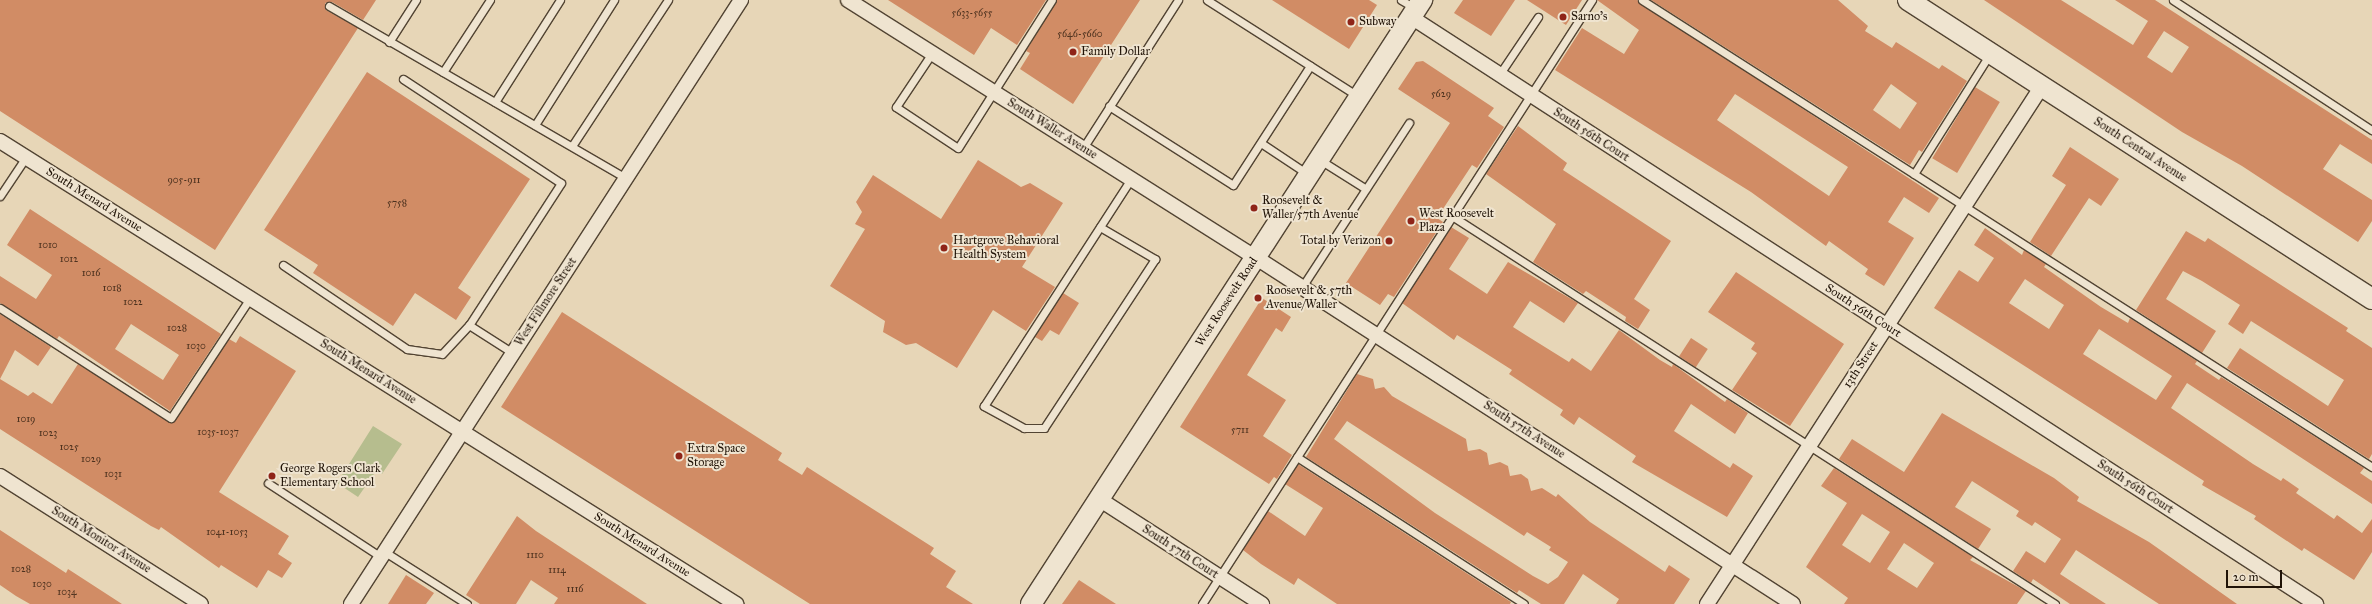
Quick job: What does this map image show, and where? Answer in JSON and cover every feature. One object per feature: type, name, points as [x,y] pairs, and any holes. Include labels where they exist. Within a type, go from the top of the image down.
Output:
[{"type":"main road","name":"South Central Avenue","points":[[1908,0],[2372,299]]},
{"type":"main road","name":"West Roosevelt Road","points":[[1031,604],[1359,97],[1415,5]]},
{"type":"street","name":"West Fillmore Street","points":[[351,604],[741,0]]},
{"type":"street","name":"South Waller Avenue","points":[[848,0],[1256,257]]},
{"type":"street","name":"South 56th Court","points":[[1415,5],[1499,75],[1530,96],[2316,604]]},
{"type":"street","name":"13th Street","points":[[1707,604],[2042,86]]},
{"type":"street","name":"South Menard Avenue","points":[[0,140],[736,604]]},
{"type":"street","name":"South 57th Avenue","points":[[1256,257],[1793,604]]},
{"type":"street","name":"South Monitor Avenue","points":[[0,476],[201,604]]},
{"type":"street","name":"South 57th Court","points":[[1099,499],[1262,604]]},
{"type":"lane","points":[[389,42],[416,0]]},
{"type":"lane","points":[[443,72],[490,0]]},
{"type":"lane","points":[[495,102],[560,0]]},
{"type":"lane","points":[[535,125],[614,0]]},
{"type":"lane","points":[[572,146],[668,0]]},
{"type":"lane","points":[[932,53],[896,107],[958,148],[1052,0]]},
{"type":"lane","points":[[1082,148],[1178,0]]},
{"type":"lane","points":[[1207,0],[1359,97]]},
{"type":"lane","points":[[1202,604],[1592,0]]},
{"type":"lane","points":[[1642,0],[2372,467]]},
{"type":"lane","points":[[2173,0],[2372,130]]},
{"type":"lane","points":[[329,6],[626,178]]},
{"type":"lane","points":[[1499,75],[1538,16]]},
{"type":"lane","points":[[1914,174],[1990,54]]},
{"type":"lane","points":[[1110,106],[1233,185],[1310,66]]},
{"type":"lane","points":[[283,265],[407,349],[442,354],[469,325],[561,183],[403,79]]},
{"type":"lane","points":[[1302,287],[1409,123]]},
{"type":"lane","points":[[1261,143],[1366,189]]},
{"type":"lane","points":[[0,196],[26,157]]},
{"type":"lane","points":[[1100,227],[1155,259],[1044,428],[1024,428],[984,406],[1131,179]]},
{"type":"lane","points":[[1452,216],[2055,604]]},
{"type":"lane","points":[[0,308],[172,418],[250,298]]},
{"type":"lane","points":[[469,325],[513,353]]},
{"type":"lane","points":[[1297,457],[1524,604]]},
{"type":"lane","points":[[268,483],[467,604]]},
{"type":"green space","points":[[373,426],[402,444],[382,474],[376,471],[358,497],[337,483]]},
{"type":"building","points":[[0,0],[376,0],[363,20],[332,2],[325,3],[326,10],[358,28],[215,250],[0,111]]},
{"type":"building","points":[[888,0],[1046,0],[1017,45],[991,28],[974,55]]},
{"type":"building","points":[[1057,0],[1140,0],[1073,104],[1020,69],[1030,53],[1026,51]]},
{"type":"building","points":[[1272,0],[1369,0],[1377,5],[1349,49]]},
{"type":"building","points":[[1463,0],[1515,0],[1491,36],[1454,13]]},
{"type":"building","name":"Sarno's","points":[[1527,0],[1582,0],[1566,25]]},
{"type":"building","points":[[1597,0],[1637,0],[1939,198],[1929,213],[1904,197],[1888,222],[1914,238],[1884,286],[1865,274],[1868,269],[1829,241],[1826,246],[1751,192],[1555,70],[1582,28],[1624,54],[1639,30]],"holes":[[[1735,94],[1848,167],[1829,196],[1717,120]]]},
{"type":"building","points":[[1651,0],[1838,0],[1868,26],[1865,31],[1892,48],[1896,42],[1939,69],[1942,65],[1967,81],[1922,152],[1919,150],[1910,165]],"holes":[[[1891,84],[1917,103],[1900,129],[1873,110]]]},
{"type":"building","points":[[1984,0],[2061,0],[2133,45],[2148,21],[2115,0],[2155,0],[2372,140],[2372,164],[2340,144],[2323,169],[2372,200],[2372,221],[2358,242],[2242,166],[2182,132]],"holes":[[[2164,31],[2189,47],[2172,73],[2147,57]]]},
{"type":"building","points":[[1423,61],[1494,108],[1488,116],[1504,127],[1477,168],[1472,165],[1437,218],[1443,222],[1394,297],[1388,294],[1380,305],[1346,283],[1450,123],[1398,89],[1416,62]]},
{"type":"building","points":[[367,72],[530,179],[458,288],[471,297],[456,320],[415,293],[393,326],[313,273],[318,265],[264,230]]},
{"type":"building","points":[[1975,87],[2000,102],[1957,173],[1932,158]]},
{"type":"building","points":[[1518,126],[1567,163],[1563,170],[1671,241],[1634,299],[1650,310],[1638,329],[1625,321],[1626,317],[1586,291],[1583,294],[1533,262],[1556,224],[1486,174]]},
{"type":"building","points":[[2070,147],[2119,179],[2101,206],[2089,198],[2051,256],[2030,242],[2066,185],[2052,176]]},
{"type":"building","name":"Hartgrove Behavioral Health System","points":[[978,160],[1021,187],[1030,183],[1063,203],[1022,267],[1055,287],[1026,331],[993,310],[957,368],[916,343],[906,345],[883,332],[885,321],[830,286],[865,229],[855,224],[862,212],[856,202],[873,175],[941,219]]},
{"type":"building","points":[[30,209],[221,334],[170,411],[59,336],[57,339],[0,303],[0,276],[36,299],[52,275],[7,245]],"holes":[[[131,324],[179,355],[163,380],[115,349]]]},
{"type":"building","points":[[1451,227],[1469,238],[1449,269],[1487,294],[1508,262],[1578,303],[1564,323],[1530,301],[1513,327],[1569,362],[1572,358],[1591,371],[1619,330],[1660,360],[1672,367],[1673,364],[1725,402],[1727,399],[1748,413],[1735,434],[1691,404],[1674,431],[1730,468],[1733,463],[1753,476],[1727,517],[1632,462],[1636,456],[1579,417],[1574,425],[1560,415],[1563,410],[1509,374],[1512,370],[1457,335],[1454,340],[1402,303]]},
{"type":"building","points":[[1985,228],[2022,255],[2024,250],[2046,264],[2044,267],[2101,307],[2128,323],[2130,318],[2197,361],[2195,364],[2219,380],[2221,377],[2364,468],[2360,473],[2372,481],[2372,504],[2187,383],[2171,408],[2253,464],[2281,481],[2283,478],[2299,489],[2296,493],[2334,519],[2337,515],[2362,533],[2372,519],[2372,552],[2354,580],[2304,548],[2302,551],[2254,519],[2256,516],[2202,485],[2204,481],[1934,308],[1959,270],[1978,282],[1994,258],[1974,245]],"holes":[[[2025,279],[2064,305],[2049,329],[2009,303]],[[2099,329],[2172,376],[2156,400],[2083,354]]]},
{"type":"building","points":[[2186,231],[2205,242],[2208,238],[2348,328],[2346,331],[2372,348],[2372,454],[2369,459],[2227,368],[2240,348],[2328,406],[2344,380],[2251,321],[2243,334],[2228,324],[2240,305],[2183,271],[2166,299],[2216,331],[2202,353],[2136,310]]},
{"type":"building","points":[[1736,272],[1844,344],[1790,426],[1732,390],[1757,353],[1751,349],[1755,343],[1708,312]]},
{"type":"building","points":[[1063,293],[1079,303],[1059,335],[1050,330],[1042,341],[1035,337]]},
{"type":"building","points":[[1262,298],[1291,317],[1282,332],[1276,328],[1247,375],[1286,400],[1263,436],[1292,455],[1277,479],[1274,477],[1269,484],[1180,427]]},
{"type":"building","name":"Extra Space Storage","points":[[562,312],[782,453],[778,460],[802,475],[807,467],[934,548],[930,554],[956,571],[946,587],[973,604],[810,604],[501,407]]},
{"type":"building","points":[[0,314],[51,347],[38,366],[15,350],[0,379]]},
{"type":"building","points":[[240,336],[296,371],[219,492],[289,536],[278,554],[292,563],[282,578],[268,570],[257,588],[221,565],[219,568],[161,527],[159,530],[151,526],[0,429],[0,379],[28,396],[33,392],[52,404],[78,364],[173,423],[229,339],[236,343]]},
{"type":"building","points":[[1691,338],[1708,349],[1696,367],[1679,356]]},
{"type":"building","points":[[1357,374],[1373,379],[1375,389],[1384,387],[1392,396],[1466,439],[1468,451],[1480,449],[1487,453],[1489,465],[1500,462],[1508,466],[1510,476],[1521,474],[1528,479],[1531,491],[1542,488],[1556,497],[1558,494],[1590,522],[1665,572],[1669,565],[1690,579],[1674,604],[1616,604],[1619,599],[1583,574],[1564,604],[1541,604],[1519,590],[1517,593],[1306,457]],"holes":[[[1347,421],[1524,536],[1527,532],[1551,547],[1549,550],[1568,562],[1558,577],[1548,584],[1533,576],[1435,513],[1334,439]]]},
{"type":"building","points":[[1942,413],[2054,478],[2079,497],[2077,501],[2149,542],[2237,604],[2159,604],[2076,550],[2060,574],[2106,604],[2070,604],[2033,579],[2031,583],[2013,571],[2026,551],[2045,563],[2061,539],[2035,522],[2032,526],[2016,516],[2019,511],[1972,481],[1955,507],[1991,529],[1978,549],[1839,459],[1852,439],[1904,472]]},
{"type":"building","points":[[1298,464],[1511,602],[1510,604],[1337,604],[1298,578],[1294,585],[1261,564],[1243,550],[1268,511],[1305,536],[1323,508],[1285,484]]},
{"type":"building","points":[[1834,468],[1973,557],[1970,560],[2026,591],[2017,604],[1844,604],[1848,598],[1806,567],[1847,503],[1821,486]],"holes":[[[1862,514],[1890,532],[1870,563],[1842,545]],[[1904,543],[1934,563],[1917,588],[1887,569]]]},
{"type":"building","points":[[517,516],[536,531],[647,604],[554,604],[558,598],[531,580],[516,604],[480,604],[466,595]]},
{"type":"building","points":[[0,530],[66,573],[68,569],[122,604],[30,604],[16,596],[0,585]]},
{"type":"building","points":[[406,575],[434,593],[426,604],[388,604]]},
{"type":"building","points":[[1079,580],[1116,604],[1062,604]]},
{"type":"place","name":"Sarno's","points":[[1563,17]]},
{"type":"place","name":"Subway","points":[[1351,22]]},
{"type":"place","name":"Family Dollar","points":[[1073,52]]},
{"type":"place","name":"Roosevelt & Waller/57th Avenue","points":[[1254,208]]},
{"type":"place","name":"West Roosevelt Plaza","points":[[1411,221]]},
{"type":"place","name":"Total by Verizon","points":[[1389,241]]},
{"type":"place","name":"Hartgrove Behavioral Health System","points":[[944,248]]},
{"type":"place","name":"Roosevelt & 57th Avenue/Waller","points":[[1258,298]]},
{"type":"place","name":"Extra Space Storage","points":[[679,456]]},
{"type":"place","name":"George Rogers Clark Elementary School","points":[[272,476]]}]
